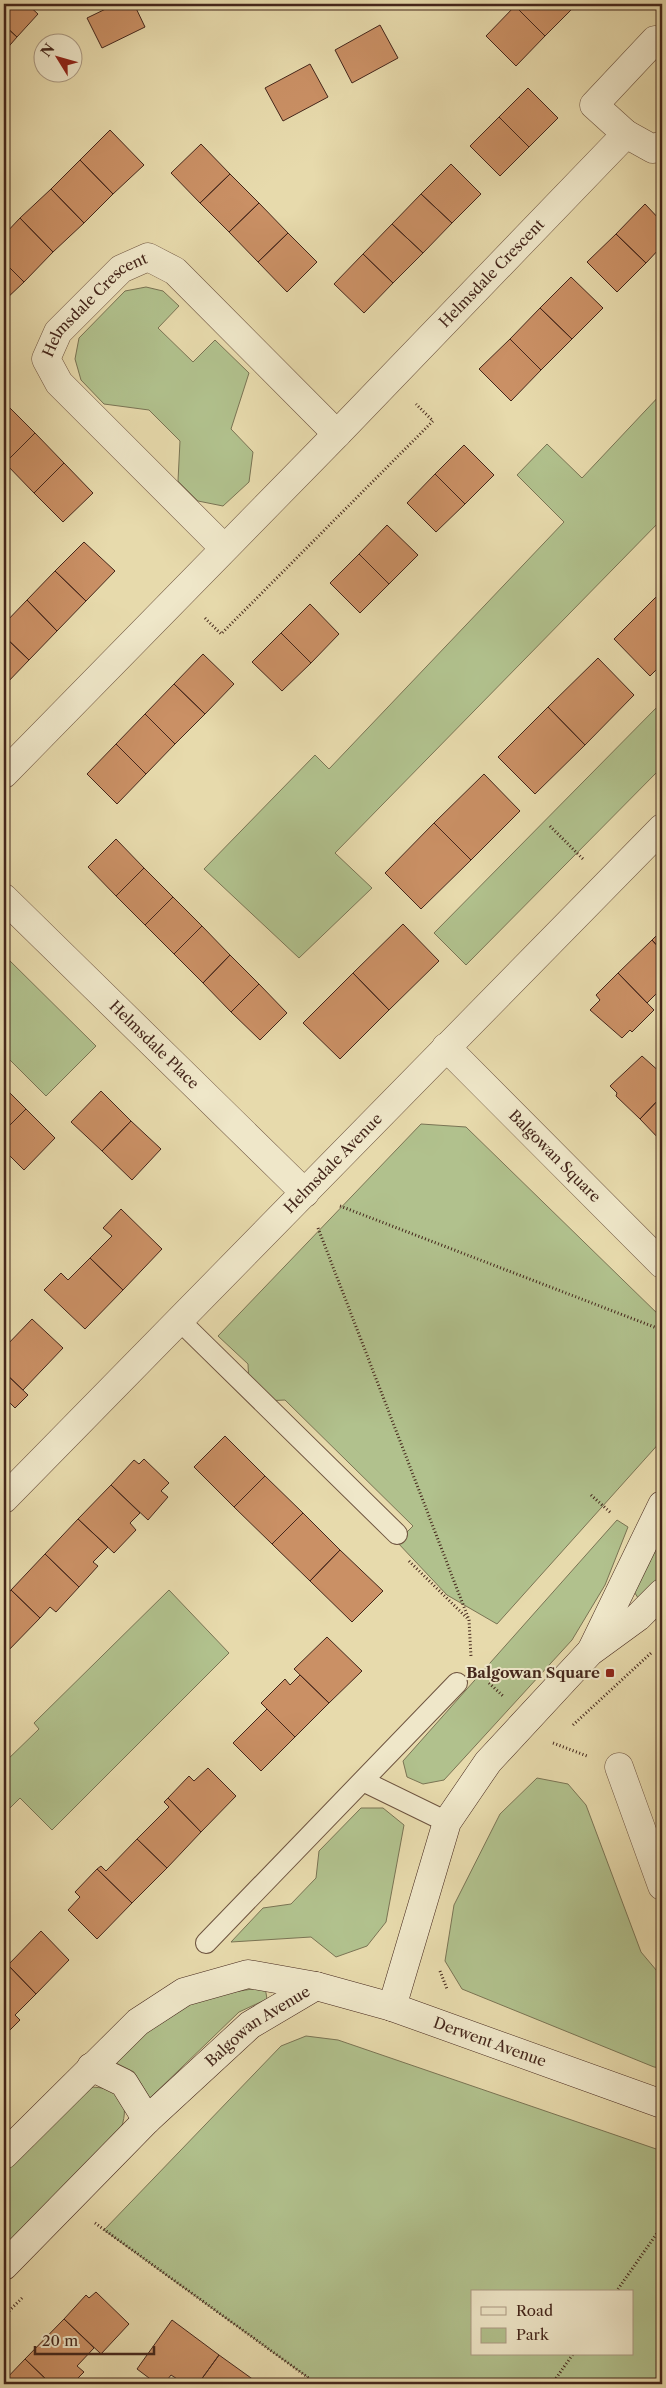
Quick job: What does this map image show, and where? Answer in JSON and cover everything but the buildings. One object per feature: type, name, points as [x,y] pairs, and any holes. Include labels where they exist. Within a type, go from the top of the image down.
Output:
[{"type":"street","points":[[662,46],[655,40],[594,104],[626,134],[653,149],[662,145]]},
{"type":"street","name":"Helmsdale Crescent","points":[[4,774],[224,547],[337,434],[626,134]]},
{"type":"street","name":"Helmsdale Crescent","points":[[224,547],[59,382],[46,359],[58,332],[121,269],[148,257],[175,271],[337,434]]},
{"type":"street","name":"Helmsdale Avenue","points":[[4,1499],[662,828]]},
{"type":"street","name":"Helmsdale Place","points":[[4,898],[304,1193]]},
{"type":"street","name":"Balgowan Square","points":[[446,1048],[662,1264]]},
{"type":"street","points":[[590,1652],[662,1505]]},
{"type":"street","points":[[392,2007],[447,1822],[488,1762],[590,1652],[638,1617],[662,1592]]},
{"type":"street","points":[[619,1768],[662,1886]]},
{"type":"street","name":"Balgowan Avenue","points":[[4,2155],[138,2022],[184,1992],[248,1974],[316,1986]]},
{"type":"street","name":"Derwent Avenue","points":[[316,1986],[392,2007],[662,2104]]},
{"type":"street","name":"Balgowan Avenue","points":[[4,2266],[147,2120],[250,2025],[316,1986]]},
{"type":"street","points":[[91,2067],[124,2084],[147,2120]]},
{"type":"lane","points":[[180,1321],[397,1534]]},
{"type":"lane","points":[[206,1943],[457,1683]]},
{"type":"lane","points":[[363,1781],[447,1822]]},
{"type":"path","points":[[208,621],[222,634],[406,449],[433,421],[419,407]]},
{"type":"path","points":[[550,826],[608,884]]},
{"type":"path","points":[[304,1193],[662,1330]]},
{"type":"path","points":[[304,1193],[469,1620],[471,1666]]},
{"type":"path","points":[[591,1495],[611,1512]]},
{"type":"path","points":[[397,1534],[392,1543],[469,1620]]},
{"type":"path","points":[[567,1731],[657,1648]]},
{"type":"path","points":[[486,1680],[553,1743]]},
{"type":"path","points":[[546,1750],[560,1737]]},
{"type":"path","points":[[436,1962],[448,1992]]},
{"type":"path","points":[[88,2230],[102,2216]]},
{"type":"path","points":[[95,2223],[317,2384]]},
{"type":"path","points":[[617,2290],[662,2226]]},
{"type":"path","points":[[4,2316],[29,2290]]},
{"type":"path","points":[[552,2384],[572,2356]]},
{"type":"green space","points":[[146,287],[163,291],[179,306],[158,328],[193,362],[215,340],[249,373],[231,429],[253,452],[249,482],[223,506],[198,501],[178,481],[180,441],[149,410],[104,404],[81,380],[75,359],[79,338],[125,291]]},
{"type":"green space","points":[[662,393],[662,519],[335,853],[372,888],[299,958],[204,869],[315,755],[329,769],[564,522],[517,475],[547,444],[582,478]]},
{"type":"green space","points":[[662,702],[662,767],[466,965],[434,933]]},
{"type":"green space","points":[[4,955],[96,1046],[46,1096],[4,1054]]},
{"type":"green space","points":[[421,1124],[466,1127],[662,1318],[662,1440],[497,1624],[447,1595],[397,1542],[413,1526],[285,1400],[264,1401],[249,1385],[248,1364],[218,1336]]},
{"type":"green space","points":[[617,1520],[628,1527],[605,1585],[572,1640],[444,1780],[423,1784],[407,1777],[403,1761]]},
{"type":"green space","points":[[662,1521],[662,1578],[640,1601],[633,1590]]},
{"type":"green space","points":[[169,1590],[229,1653],[52,1830],[20,1798],[4,1814],[4,1763],[39,1729],[34,1723]]},
{"type":"green space","points":[[537,1778],[568,1784],[586,1805],[641,1952],[662,1977],[662,2068],[654,2067],[462,1989],[445,1961],[454,1905],[500,1814]]},
{"type":"green space","points":[[361,1808],[383,1808],[404,1825],[386,1922],[367,1946],[336,1957],[311,1937],[231,1942],[263,1908],[291,1904],[316,1878],[319,1851]]},
{"type":"green space","points":[[265,1987],[267,1999],[239,2012],[150,2098],[134,2072],[112,2061],[158,2019],[208,1996]]},
{"type":"green space","points":[[306,2036],[338,2040],[662,2151],[662,2384],[317,2384],[104,2230],[281,2046]]},
{"type":"green space","points":[[88,2087],[108,2089],[120,2097],[124,2110],[121,2129],[4,2250],[4,2173]]},
{"type":"place","name":"Balgowan Square","points":[[610,1673]]}]
